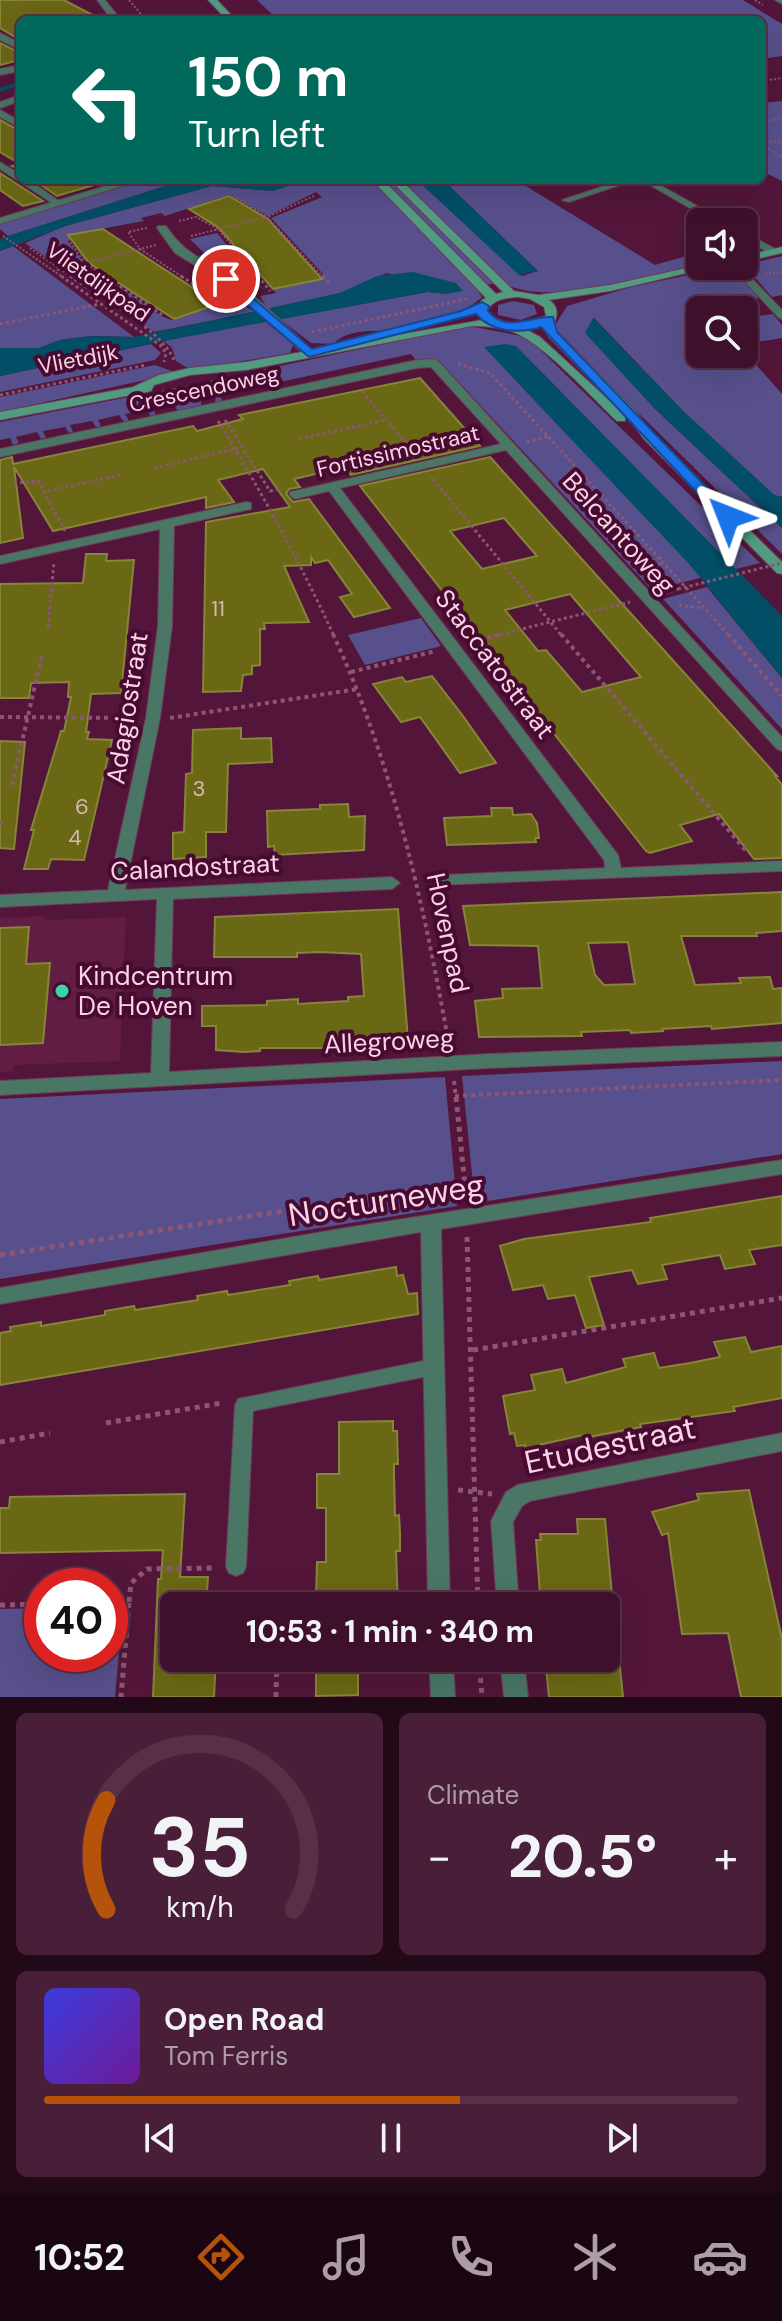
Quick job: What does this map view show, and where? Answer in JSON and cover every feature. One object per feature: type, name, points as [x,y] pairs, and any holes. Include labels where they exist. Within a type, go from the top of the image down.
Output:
[{"type":"street","points":[[101,0],[114,16]]},
{"type":"street","points":[[212,0],[228,16]]},
{"type":"street","points":[[206,10],[212,16]]},
{"type":"street","points":[[1,220],[109,184]]},
{"type":"street","points":[[381,184],[493,298],[511,294],[539,298],[610,288],[686,272]]},
{"type":"street","points":[[399,184],[511,294]]},
{"type":"street","points":[[167,226],[170,242],[191,262],[234,285],[309,353]]},
{"type":"street","points":[[758,256],[778,251]]},
{"type":"street","points":[[509,327],[534,326],[550,314],[610,288]]},
{"type":"street","name":"Vlietdijk","points":[[353,345],[466,314],[493,298]]},
{"type":"street","points":[[539,298],[550,314],[547,327],[553,335],[633,416],[648,436],[782,570]]},
{"type":"street","points":[[482,306],[484,316],[494,323]]},
{"type":"street","name":"Vlietdijk","points":[[0,416],[138,388],[155,389],[206,379],[246,366],[472,323],[509,327]]},
{"type":"street","points":[[509,327],[536,339],[621,418],[648,436]]},
{"type":"street","name":"Crescendoweg","points":[[0,453],[417,364],[437,366]]},
{"type":"street","name":"Belcantoweg","points":[[437,366],[782,746]]},
{"type":"street","name":"Fortissimostraat","points":[[290,491],[332,486],[509,446]]},
{"type":"street","name":"Staccatostraat","points":[[332,486],[460,645],[612,859],[614,873]]},
{"type":"street","points":[[0,560],[246,506]]},
{"type":"street","name":"Adagiostraat","points":[[115,897],[153,718],[165,626],[167,524]]},
{"type":"street","points":[[443,881],[782,866]]},
{"type":"street","name":"Calandostraat","points":[[0,901],[392,883]]},
{"type":"street","points":[[160,1081],[165,894]]},
{"type":"street","name":"Allegroweg","points":[[0,1088],[452,1063],[782,1049]]},
{"type":"street","name":"Nocturneweg","points":[[0,1296],[782,1167]]},
{"type":"street","points":[[431,1224],[439,1592]]},
{"type":"street","name":"Etudestraat","points":[[507,1592],[502,1521],[514,1499],[525,1492],[781,1447]]},
{"type":"street","points":[[442,1672],[443,1697]]},
{"type":"street","points":[[513,1672],[516,1697]]},
{"type":"lane","points":[[30,184],[58,203]]},
{"type":"lane","points":[[566,200],[618,184]]},
{"type":"lane","points":[[652,184],[696,208]]},
{"type":"lane","points":[[758,242],[778,251]]},
{"type":"lane","points":[[748,280],[782,316]]},
{"type":"lane","points":[[236,1567],[244,1405],[433,1367]]},
{"type":"path","points":[[129,0],[143,16]]},
{"type":"path","points":[[766,145],[782,158]]},
{"type":"path","points":[[53,271],[267,217],[314,196]]},
{"type":"path","points":[[237,198],[267,217],[330,284]]},
{"type":"path","points":[[167,226],[196,217],[218,229],[271,292]]},
{"type":"path","name":"Vlietdijkpad","points":[[2,235],[162,344],[166,353],[164,362]]},
{"type":"path","points":[[68,239],[85,263],[164,316]]},
{"type":"path","points":[[30,248],[173,352],[172,359],[178,364],[169,366]]},
{"type":"path","points":[[291,336],[460,302],[469,298],[467,287],[479,284]]},
{"type":"path","points":[[0,324],[100,303]]},
{"type":"path","name":"Vlietdijk","points":[[0,395],[164,362]]},
{"type":"path","points":[[437,366],[468,365],[490,373],[660,556],[782,696]]},
{"type":"path","points":[[352,378],[550,622],[757,867]]},
{"type":"path","points":[[213,408],[270,491],[290,491]]},
{"type":"path","name":"Hovenpad","points":[[213,408],[308,576],[358,689],[387,773],[417,878],[437,967],[452,1063],[465,1183],[473,1350],[478,1592]]},
{"type":"path","points":[[299,439],[387,420]]},
{"type":"path","points":[[154,468],[237,449]]},
{"type":"path","points":[[44,492],[123,474]]},
{"type":"path","points":[[14,483],[38,481],[72,545]]},
{"type":"path","points":[[246,506],[270,504],[290,491]]},
{"type":"path","points":[[48,627],[55,556],[51,549]]},
{"type":"path","points":[[351,672],[782,563]]},
{"type":"path","points":[[460,645],[477,655]]},
{"type":"path","points":[[12,785],[42,655]]},
{"type":"path","points":[[0,717],[153,718],[358,689]]},
{"type":"path","points":[[0,825],[2,818]]},
{"type":"path","points":[[392,883],[396,879],[437,877],[443,881]]},
{"type":"path","points":[[455,1096],[782,1080]]},
{"type":"path","points":[[0,1255],[465,1183]]},
{"type":"path","points":[[473,1350],[782,1298]]},
{"type":"path","points":[[106,1423],[229,1402],[244,1405]]},
{"type":"path","points":[[0,1442],[50,1433]]},
{"type":"path","points":[[436,1491],[474,1489],[514,1499]]},
{"type":"path","points":[[121,1697],[131,1583],[147,1569],[236,1567]]},
{"type":"path","points":[[0,1605],[24,1604]]},
{"type":"path","points":[[276,1697],[277,1672]]},
{"type":"path","points":[[480,1672],[482,1697]]},
{"type":"shaded area","points":[[257,0],[743,0],[782,24],[782,56],[766,58],[766,16],[274,16]]},
{"type":"shaded area","points":[[782,101],[782,181],[766,173],[766,103]]},
{"type":"shaded area","points":[[130,184],[171,184],[8,236],[0,229],[0,224]]},
{"type":"shaded area","points":[[293,184],[376,184],[467,274],[482,297],[464,309],[428,323],[354,333],[333,344],[311,343],[280,319],[428,292],[447,294],[387,273],[340,293],[268,309],[260,296],[276,293],[273,289],[322,279],[320,276],[323,274],[271,218],[322,197],[316,192],[268,216],[229,195],[165,216],[161,213],[141,218],[144,221],[68,235],[70,238],[67,240],[83,262],[59,266],[25,243],[65,226],[212,186],[273,191]]},
{"type":"shaded area","points":[[384,184],[393,184],[495,283],[486,285]]},
{"type":"shaded area","points":[[403,184],[421,184],[522,276],[538,271],[447,184],[523,184],[655,265],[686,256],[686,268],[601,287],[574,291],[525,290],[505,284]]},
{"type":"shaded area","points":[[217,233],[264,290],[246,276],[211,258],[200,260],[195,257],[205,254],[190,239]]},
{"type":"shaded area","points":[[13,246],[134,337],[91,336],[60,340],[39,348],[0,348],[0,251]]},
{"type":"shaded area","points":[[782,256],[782,295],[772,297],[757,280],[758,262]]},
{"type":"shaded area","points":[[86,265],[172,320],[218,304],[223,308],[238,302],[255,312],[154,332],[65,271]]},
{"type":"shaded area","points":[[686,276],[686,280],[743,280],[757,296],[686,296],[686,368],[758,367],[782,394],[782,497],[774,495],[683,411],[594,318],[586,333],[655,409],[782,528],[782,554],[556,332],[554,327],[567,306],[631,287]]},
{"type":"shaded area","points":[[513,301],[534,305],[537,314],[521,320],[498,315],[498,305]]},
{"type":"shaded area","points":[[773,314],[782,325],[782,338],[758,342],[758,315]]},
{"type":"shaded area","points":[[265,321],[293,345],[290,353],[191,370],[176,361],[172,348],[164,341]]},
{"type":"shaded area","points":[[469,326],[527,337],[760,563],[652,590],[441,363],[431,359],[416,360],[411,354],[219,395],[223,401],[215,403],[216,391],[200,383]]},
{"type":"shaded area","points":[[151,344],[161,353],[155,360],[0,392],[0,376]]},
{"type":"shaded area","points":[[155,365],[177,373],[0,412],[0,397]]},
{"type":"shaded area","points":[[186,386],[201,396],[201,406],[178,411],[173,404],[152,408],[156,415],[151,416],[146,410],[125,414],[129,421],[124,422],[119,415],[98,420],[101,426],[96,427],[92,421],[70,425],[73,432],[69,433],[65,427],[43,431],[46,438],[41,439],[37,432],[16,437],[19,443],[13,445],[10,438],[0,440],[0,422]]},
{"type":"shaded area","points":[[707,587],[782,678],[782,729],[663,599]]},
{"type":"shaded area","points":[[421,618],[441,646],[365,665],[348,635]]},
{"type":"shaded area","name":"Kindcentrum De Hoven","points":[[44,916],[45,920],[126,917],[120,1061],[15,1065],[13,1071],[0,1072],[0,918]]},
{"type":"shaded area","points":[[782,1061],[782,1154],[475,1203],[462,1076]]},
{"type":"shaded area","points":[[445,1077],[457,1206],[0,1279],[0,1099]]},
{"type":"shaded area","points":[[24,1608],[24,1672],[117,1672],[115,1697],[0,1697],[0,1609]]},
{"type":"water","points":[[172,184],[293,184],[273,191],[212,186],[65,226],[0,251],[0,239]]},
{"type":"water","points":[[421,184],[447,184],[538,271],[519,275]]},
{"type":"water","points":[[413,272],[456,283],[463,291],[447,294],[427,292],[164,341],[0,376],[0,348],[39,348],[60,340],[91,336],[134,337],[340,293],[377,276]]},
{"type":"water","points":[[593,318],[683,411],[774,495],[782,497],[782,528],[655,409],[585,333]]},
{"type":"water","points":[[516,346],[782,616],[782,678],[690,565],[484,347]]},
{"type":"building","points":[[0,0],[64,0],[94,16],[16,16],[16,38],[0,28]]},
{"type":"building","points":[[0,43],[16,51],[16,61],[0,65]]},
{"type":"building","points":[[0,120],[16,129],[16,162],[0,152]]},
{"type":"building","points":[[0,173],[43,201],[23,206],[0,190]]},
{"type":"building","points":[[40,184],[94,184],[94,185],[57,196]]},
{"type":"building","points":[[229,196],[268,219],[322,279],[273,289],[219,228],[189,209]]},
{"type":"building","points":[[103,229],[218,304],[174,319],[108,276],[88,262],[68,235]]},
{"type":"building","points":[[420,378],[480,446],[351,475],[345,467],[294,479],[300,487],[289,489],[286,494],[293,502],[309,499],[390,608],[354,617],[340,597],[352,594],[328,560],[315,563],[311,557],[311,565],[284,566],[309,622],[264,623],[265,629],[260,629],[260,665],[252,666],[252,674],[243,675],[241,691],[203,692],[206,522],[290,507],[263,469],[218,480],[234,502],[206,508],[206,497],[53,531],[14,467],[23,538],[0,543],[0,460],[12,457],[13,464],[193,426],[197,431],[243,419],[239,415]]},
{"type":"building","points":[[490,457],[777,776],[782,785],[782,858],[754,859],[719,814],[680,825],[692,841],[650,853],[646,851],[360,486]],"holes":[[[504,518],[537,556],[482,569],[450,531]],[[570,594],[617,649],[641,677],[582,692],[546,650],[538,651],[505,610]]]},
{"type":"building","points":[[86,554],[107,554],[106,561],[134,560],[121,693],[91,694],[86,732],[89,732],[87,739],[112,740],[84,860],[51,859],[48,869],[24,869],[34,830],[31,830],[61,731],[64,731],[71,697],[68,697],[69,682],[31,683],[29,698],[0,698],[0,584],[83,583]]},
{"type":"building","points":[[432,676],[496,763],[460,773],[420,717],[401,722],[373,684],[402,677],[406,682]]},
{"type":"building","points":[[241,728],[241,739],[271,738],[272,762],[228,764],[226,832],[206,832],[206,857],[173,859],[173,833],[184,832],[186,774],[192,773],[193,730]]},
{"type":"building","points":[[0,741],[25,742],[14,849],[0,848]]},
{"type":"building","points":[[348,804],[349,817],[365,816],[364,850],[275,855],[274,846],[268,847],[267,811],[320,809],[320,805]]},
{"type":"building","points":[[491,808],[512,808],[513,815],[531,814],[537,823],[539,838],[535,838],[536,842],[447,845],[444,818],[492,816]]},
{"type":"building","points":[[782,892],[782,931],[756,933],[757,936],[681,936],[695,985],[741,983],[739,978],[770,977],[773,989],[782,988],[782,1023],[631,1033],[630,1030],[581,1032],[582,1036],[479,1037],[475,1001],[503,998],[502,989],[542,988],[538,946],[470,945],[463,906]],"holes":[[[628,942],[635,984],[604,985],[595,975],[588,943]]]},
{"type":"building","points":[[398,909],[408,1041],[342,1044],[342,1047],[331,1048],[260,1048],[260,1051],[244,1052],[216,1050],[216,1026],[202,1026],[202,1006],[267,1005],[267,1001],[298,999],[298,1004],[348,1001],[348,997],[364,996],[361,954],[320,952],[297,953],[297,957],[214,957],[215,917]]},
{"type":"building","points":[[29,927],[26,964],[50,963],[43,1043],[0,1045],[0,928]]},
{"type":"building","points":[[782,1196],[782,1245],[749,1250],[755,1264],[725,1269],[720,1255],[662,1265],[667,1279],[638,1284],[632,1270],[589,1277],[604,1325],[586,1328],[575,1295],[548,1299],[543,1285],[513,1290],[500,1246],[524,1239],[651,1222],[650,1218]]},
{"type":"building","points":[[396,1267],[397,1276],[403,1275],[408,1294],[417,1293],[418,1314],[0,1385],[0,1333],[11,1331],[10,1327],[41,1322],[41,1326],[105,1315],[105,1311],[134,1306],[135,1310],[198,1300],[197,1296],[227,1291],[228,1295],[290,1285],[289,1281],[318,1276],[319,1280]]},
{"type":"building","points":[[745,1337],[751,1352],[782,1346],[782,1398],[733,1407],[735,1411],[640,1424],[641,1427],[589,1437],[588,1434],[525,1448],[525,1445],[517,1446],[514,1433],[510,1434],[503,1396],[535,1390],[531,1375],[562,1369],[566,1383],[626,1367],[623,1359],[654,1353],[659,1368],[690,1363],[720,1357],[714,1342]]},
{"type":"building","points":[[393,1421],[393,1431],[397,1431],[398,1464],[394,1464],[395,1516],[399,1515],[400,1533],[400,1551],[396,1551],[397,1592],[316,1592],[317,1562],[326,1562],[326,1508],[317,1508],[317,1474],[339,1474],[339,1422]]},
{"type":"building","points":[[749,1490],[782,1639],[782,1697],[741,1697],[728,1633],[682,1634],[668,1533],[662,1535],[652,1512],[699,1500],[697,1494]]},
{"type":"building","points":[[185,1494],[180,1577],[208,1577],[207,1592],[160,1592],[160,1672],[215,1672],[214,1697],[153,1697],[158,1579],[161,1579],[163,1550],[0,1553],[0,1508],[9,1508],[10,1497]]},
{"type":"building","points":[[577,1519],[605,1519],[612,1592],[540,1592],[536,1540],[541,1540],[540,1534],[578,1534]]},
{"type":"building","points":[[620,1668],[623,1697],[549,1697],[546,1672],[620,1672]]},
{"type":"building","points":[[316,1672],[358,1672],[358,1695],[316,1696]]},
{"type":"waterway","points":[[0,90],[16,84]]},
{"type":"place","name":"Kindcentrum De Hoven","points":[[62,991]]},
{"type":"route","points":[[226,279],[309,353],[353,345],[466,314],[482,306],[481,311],[488,320],[509,327],[534,326],[548,319],[547,327],[553,335],[728,517]]}]
